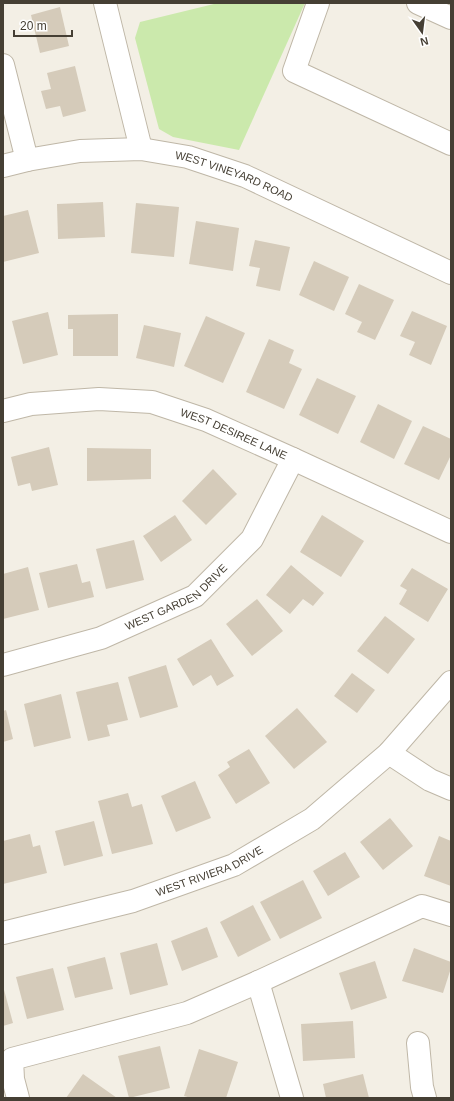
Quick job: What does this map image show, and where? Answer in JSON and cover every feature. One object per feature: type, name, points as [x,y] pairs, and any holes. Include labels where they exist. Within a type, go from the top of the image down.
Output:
[{"type":"street","points":[[318,3],[294,71],[451,144]]},
{"type":"street","points":[[418,3],[451,18]]},
{"type":"street","points":[[111,4],[141,149]]},
{"type":"street","points":[[3,65],[27,160]]},
{"type":"street","name":"WEST VINEYARD ROAD","points":[[3,166],[27,160],[80,151],[141,149],[188,157],[245,176],[451,273]]},
{"type":"street","name":"WEST DESIREE LANE","points":[[3,411],[31,404],[99,399],[152,402],[206,420],[451,532]]},
{"type":"street","name":"WEST GARDEN DRIVE","points":[[3,665],[101,638],[195,596],[252,539],[292,458]]},
{"type":"street","name":"WEST RIVIERA DRIVE","points":[[3,933],[133,901],[234,865],[312,819],[389,753],[451,682]]},
{"type":"street","points":[[389,753],[430,780],[451,788]]},
{"type":"street","points":[[18,1098],[13,1079],[12,1059],[187,1013],[258,982],[422,906],[451,915]]},
{"type":"street","points":[[258,982],[292,1098]]},
{"type":"street","points":[[418,1043],[422,1087],[425,1098]]},
{"type":"green space","points":[[218,3],[305,3],[239,150],[173,137],[159,129],[135,38],[140,22]]},
{"type":"building","points":[[60,7],[69,46],[40,53],[31,15]]},
{"type":"building","points":[[75,66],[86,111],[63,117],[60,106],[46,109],[41,91],[51,89],[47,73]]},
{"type":"building","points":[[103,202],[105,237],[58,239],[57,204]]},
{"type":"building","points":[[136,203],[179,207],[174,257],[131,253]]},
{"type":"building","points":[[28,210],[39,253],[3,262],[3,216]]},
{"type":"building","points":[[196,221],[239,228],[233,271],[189,264]]},
{"type":"building","points":[[255,240],[290,247],[280,291],[256,286],[260,268],[249,266]]},
{"type":"building","points":[[314,261],[349,277],[334,311],[299,295]]},
{"type":"building","points":[[359,284],[394,300],[375,340],[357,332],[362,322],[345,314]]},
{"type":"building","points":[[412,311],[447,326],[431,365],[409,355],[415,342],[400,336]]},
{"type":"building","points":[[48,312],[58,355],[23,364],[12,321]]},
{"type":"building","points":[[118,314],[118,356],[73,356],[73,329],[68,329],[68,315]]},
{"type":"building","points":[[206,316],[245,333],[223,383],[184,366]]},
{"type":"building","points":[[144,325],[181,333],[174,367],[136,358]]},
{"type":"building","points":[[269,339],[294,350],[289,363],[302,369],[284,409],[246,392]]},
{"type":"building","points":[[317,378],[356,396],[338,434],[299,415]]},
{"type":"building","points":[[378,404],[412,421],[394,459],[360,442]]},
{"type":"building","points":[[423,426],[451,439],[451,455],[439,480],[404,464]]},
{"type":"building","points":[[49,447],[58,485],[32,491],[30,483],[18,486],[11,457]]},
{"type":"building","points":[[87,448],[151,449],[151,479],[87,481]]},
{"type":"building","points":[[213,469],[237,494],[206,525],[182,501]]},
{"type":"building","points":[[175,515],[192,540],[161,562],[143,536]]},
{"type":"building","points":[[322,515],[364,541],[341,577],[300,552]]},
{"type":"building","points":[[134,540],[144,580],[106,589],[96,549]]},
{"type":"building","points":[[77,564],[82,583],[90,581],[94,597],[48,608],[39,573]]},
{"type":"building","points":[[291,565],[324,593],[313,606],[303,599],[290,614],[266,595]]},
{"type":"building","points":[[28,567],[39,610],[3,619],[3,574]]},
{"type":"building","points":[[412,568],[448,589],[428,622],[399,604],[407,590],[400,586]]},
{"type":"building","points":[[257,599],[283,631],[252,656],[226,624]]},
{"type":"building","points":[[385,616],[415,639],[388,674],[357,651]]},
{"type":"building","points":[[211,639],[234,676],[217,686],[211,675],[193,686],[177,659]]},
{"type":"building","points":[[166,665],[178,707],[140,718],[128,677]]},
{"type":"building","points":[[352,673],[375,690],[357,713],[334,696]]},
{"type":"building","points":[[118,682],[128,720],[107,725],[110,736],[88,741],[76,692]]},
{"type":"building","points":[[61,694],[71,738],[34,747],[24,704]]},
{"type":"building","points":[[297,708],[327,742],[294,769],[265,736]]},
{"type":"building","points":[[6,710],[13,739],[3,742],[3,711]]},
{"type":"building","points":[[249,749],[270,783],[236,804],[218,775],[230,767],[227,762]]},
{"type":"building","points":[[195,781],[211,818],[176,832],[161,796]]},
{"type":"building","points":[[128,793],[132,807],[142,804],[153,844],[112,854],[98,801]]},
{"type":"building","points":[[390,818],[413,846],[383,870],[360,842]]},
{"type":"building","points":[[94,821],[103,856],[64,866],[55,831]]},
{"type":"building","points":[[30,834],[33,847],[40,845],[47,873],[3,884],[3,841]]},
{"type":"building","points":[[439,836],[451,841],[451,886],[424,876]]},
{"type":"building","points":[[345,852],[360,877],[328,896],[313,871]]},
{"type":"building","points":[[303,880],[322,918],[280,939],[260,902]]},
{"type":"building","points":[[253,905],[271,940],[238,957],[220,922]]},
{"type":"building","points":[[207,927],[218,957],[182,971],[171,941]]},
{"type":"building","points":[[157,943],[168,985],[130,995],[120,953]]},
{"type":"building","points":[[414,948],[451,962],[451,968],[443,993],[402,981]]},
{"type":"building","points":[[105,957],[113,989],[75,998],[67,967]]},
{"type":"building","points":[[375,961],[387,998],[351,1010],[339,973]]},
{"type":"building","points":[[53,968],[64,1010],[27,1019],[16,977]]},
{"type":"building","points":[[3,986],[13,1023],[3,1026]]},
{"type":"building","points":[[353,1021],[355,1058],[303,1061],[301,1024]]},
{"type":"building","points":[[160,1046],[170,1088],[129,1098],[118,1056]]},
{"type":"building","points":[[199,1049],[238,1062],[226,1098],[191,1098],[184,1096]]},
{"type":"building","points":[[83,1074],[117,1098],[66,1098]]},
{"type":"building","points":[[363,1074],[369,1098],[326,1098],[323,1084]]}]
